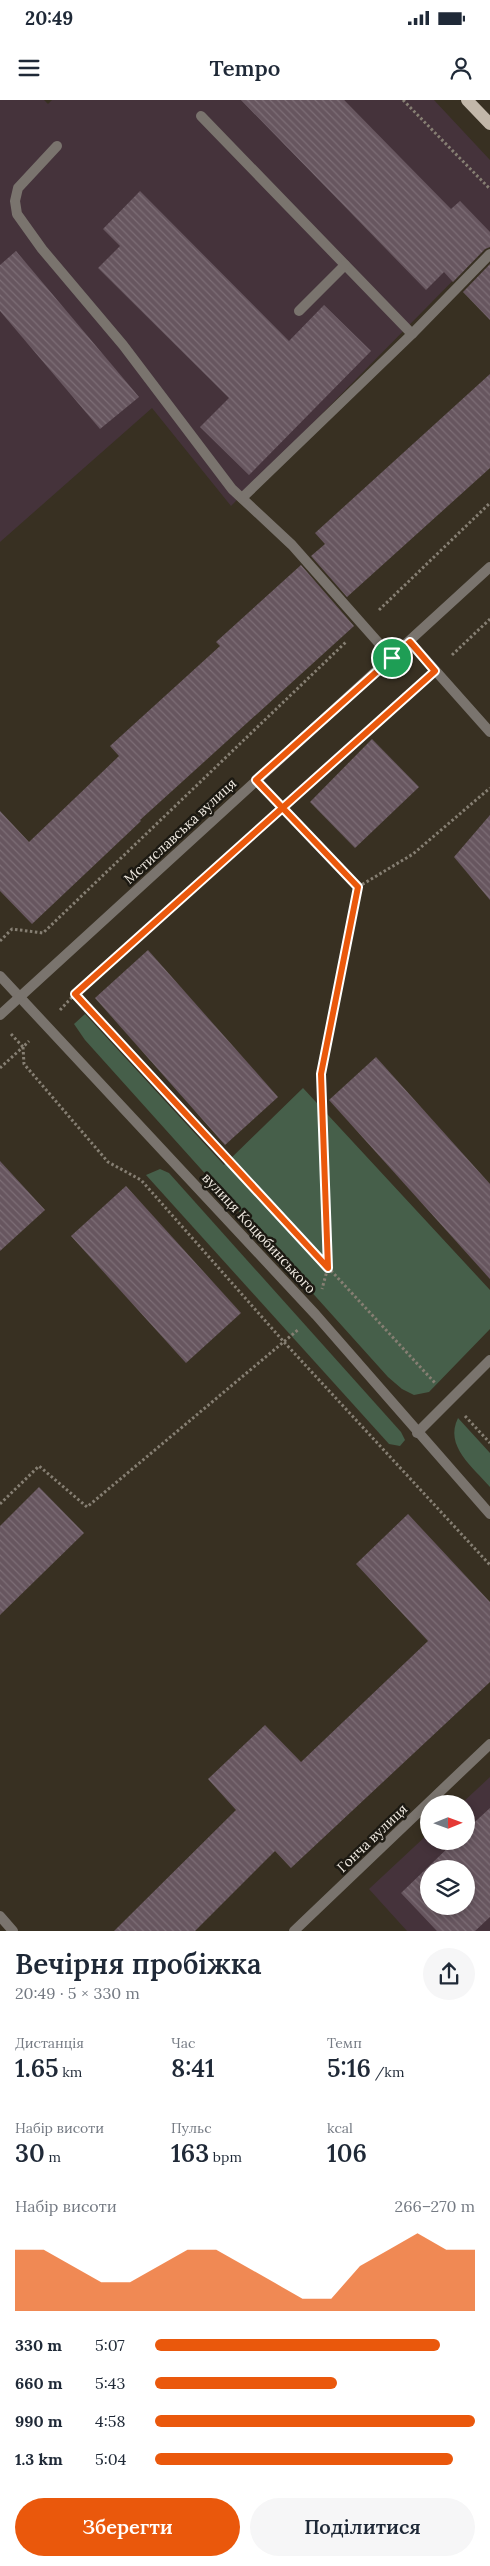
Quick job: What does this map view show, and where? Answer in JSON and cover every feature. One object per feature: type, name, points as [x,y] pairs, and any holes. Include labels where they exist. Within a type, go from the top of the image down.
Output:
[{"type":"main road","points":[[466,100],[490,124]]},
{"type":"street","points":[[201,116],[412,334]]},
{"type":"street","points":[[57,146],[18,188],[15,201],[17,214],[42,250],[123,346],[232,489],[292,545],[392,658]]},
{"type":"street","points":[[242,498],[412,334],[490,254]]},
{"type":"street","points":[[299,311],[345,265]]},
{"type":"street","name":"Мстиславська вулиця","points":[[0,1015],[490,567]]},
{"type":"street","points":[[410,642],[490,732]]},
{"type":"street","name":"вулиця Коцюбинського","points":[[0,976],[316,1315],[417,1433],[490,1514]]},
{"type":"street","points":[[417,1433],[449,1398],[490,1360]]},
{"type":"street","name":"Гонча вулиця","points":[[294,1931],[490,1744]]},
{"type":"street","points":[[0,1916],[13,1931]]},
{"type":"path","points":[[403,100],[490,189]]},
{"type":"path","points":[[0,940],[12,929],[42,933],[490,504]]},
{"type":"path","points":[[490,619],[435,671],[75,994],[490,1443]]},
{"type":"path","points":[[256,780],[358,887]]},
{"type":"path","points":[[0,1504],[39,1466],[87,1507],[316,1315],[328,1268],[321,1074],[358,887],[413,854],[490,788]]},
{"type":"path","points":[[0,1068],[23,1047],[24,1064],[108,1162],[141,1180],[284,1342],[490,1565]]},
{"type":"shaded area","points":[[0,100],[44,100],[48,104],[52,100],[434,100],[490,160],[490,243],[231,506],[152,408],[0,542]]},
{"type":"shaded area","points":[[490,1777],[490,1931],[407,1931],[369,1889],[420,1841],[420,1850],[475,1850],[475,1795],[471,1795]]},
{"type":"green space","points":[[85,1014],[224,1165],[303,1088],[490,1290],[490,1329],[429,1392],[414,1395],[402,1389],[388,1377],[85,1040],[74,1024]]},
{"type":"green space","points":[[160,1169],[169,1173],[401,1432],[405,1440],[400,1446],[389,1444],[146,1175]]},
{"type":"green space","points":[[458,1418],[490,1453],[490,1487],[469,1464],[457,1447],[455,1428]]},
{"type":"building","points":[[241,100],[344,100],[451,209],[460,201],[490,232],[490,247],[485,249],[453,282],[444,272],[426,290]]},
{"type":"building","points":[[140,191],[289,341],[324,305],[371,351],[249,475],[200,427],[229,398],[98,268],[120,246],[103,229]]},
{"type":"building","points":[[16,251],[139,397],[100,429],[0,311],[0,265]]},
{"type":"building","points":[[490,264],[490,320],[463,292]]},
{"type":"building","points":[[490,374],[490,468],[347,597],[311,556],[325,544],[315,533]]},
{"type":"building","points":[[301,565],[354,626],[140,820],[32,924],[0,891],[0,811],[29,842],[119,756],[110,746],[220,646],[216,642]]},
{"type":"building","points":[[372,739],[419,787],[355,848],[310,802]]},
{"type":"building","points":[[490,815],[490,900],[454,857]]},
{"type":"building","points":[[148,950],[278,1097],[225,1145],[95,998]]},
{"type":"building","points":[[376,1057],[490,1184],[490,1279],[329,1100]]},
{"type":"building","points":[[0,1161],[45,1210],[0,1251]]},
{"type":"building","points":[[126,1186],[241,1313],[186,1363],[71,1236]]},
{"type":"building","points":[[39,1487],[84,1533],[0,1615],[0,1526]]},
{"type":"building","points":[[408,1514],[490,1602],[490,1682],[291,1868],[275,1851],[195,1931],[114,1931],[236,1810],[208,1779],[265,1725],[301,1762],[428,1641],[356,1564]]},
{"type":"building","points":[[490,1808],[490,1917],[475,1931],[437,1931],[422,1915],[475,1915],[475,1860],[435,1860],[446,1850],[475,1850],[475,1822]]},
{"type":"building","points":[[420,1875],[420,1913],[401,1893]]},
{"type":"route","points":[[392,658],[256,780],[283,807],[358,887],[321,1074],[328,1268],[75,994],[283,807],[435,671],[410,642],[392,658]]}]
